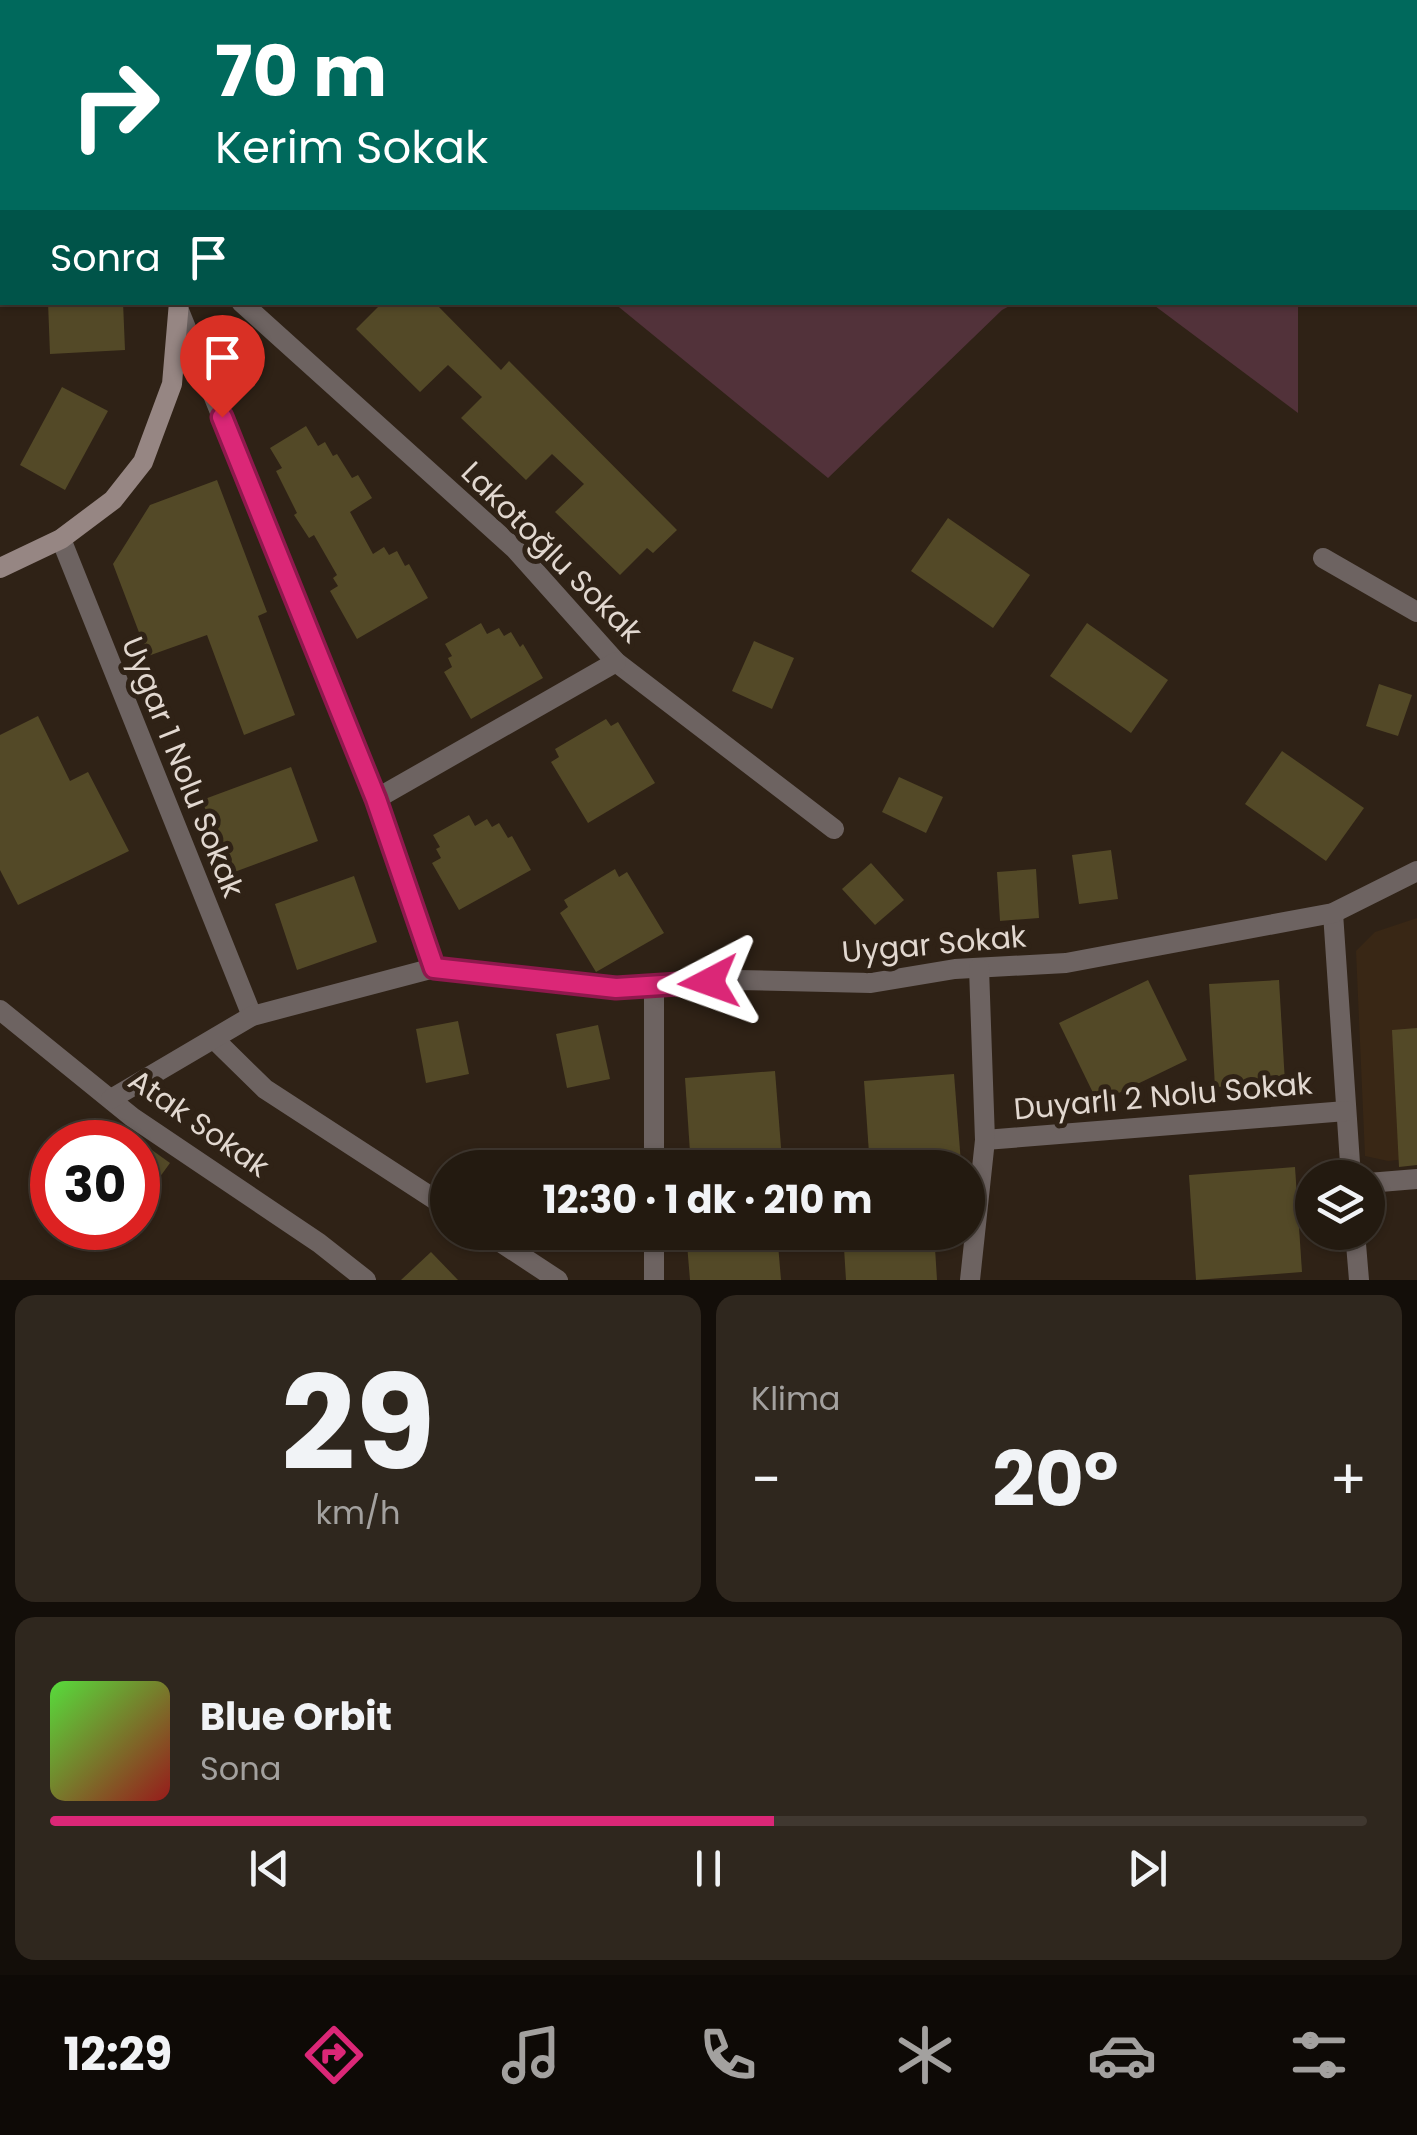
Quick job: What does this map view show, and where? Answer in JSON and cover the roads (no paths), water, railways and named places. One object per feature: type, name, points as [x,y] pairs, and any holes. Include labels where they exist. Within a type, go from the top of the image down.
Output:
[{"type":"street","name":"Lakotoğlu Sokak","points":[[249,305],[515,549],[616,662],[834,829]]},
{"type":"street","points":[[0,568],[60,539],[113,500],[143,462],[172,384],[179,308]]},
{"type":"street","points":[[179,308],[376,799],[434,968]]},
{"type":"street","name":"Uygar 1 Nolu Sokak","points":[[60,539],[252,1016]]},
{"type":"street","points":[[1323,558],[1417,612]]},
{"type":"street","points":[[376,799],[616,662]]},
{"type":"street","name":"Uygar Sokak","points":[[112,1099],[252,1016],[434,968],[616,988],[736,980],[871,983],[979,968],[1066,963],[1333,913],[1417,871]]},
{"type":"street","points":[[1333,913],[1350,1160]]},
{"type":"street","points":[[970,1280],[985,1140],[979,968]]},
{"type":"street","points":[[654,986],[654,1150]]},
{"type":"street","name":"Atak Sokak","points":[[0,1010],[132,1117],[319,1243],[366,1280]]},
{"type":"street","points":[[214,1038],[265,1089],[430,1196]]},
{"type":"street","name":"Duyarlı 2 Nolu Sokak","points":[[985,1140],[1346,1111]]},
{"type":"street","points":[[1385,1182],[1417,1179]]},
{"type":"street","points":[[512,1250],[558,1280]]},
{"type":"street","points":[[654,1250],[654,1280]]},
{"type":"street","points":[[1357,1250],[1359,1280]]}]
